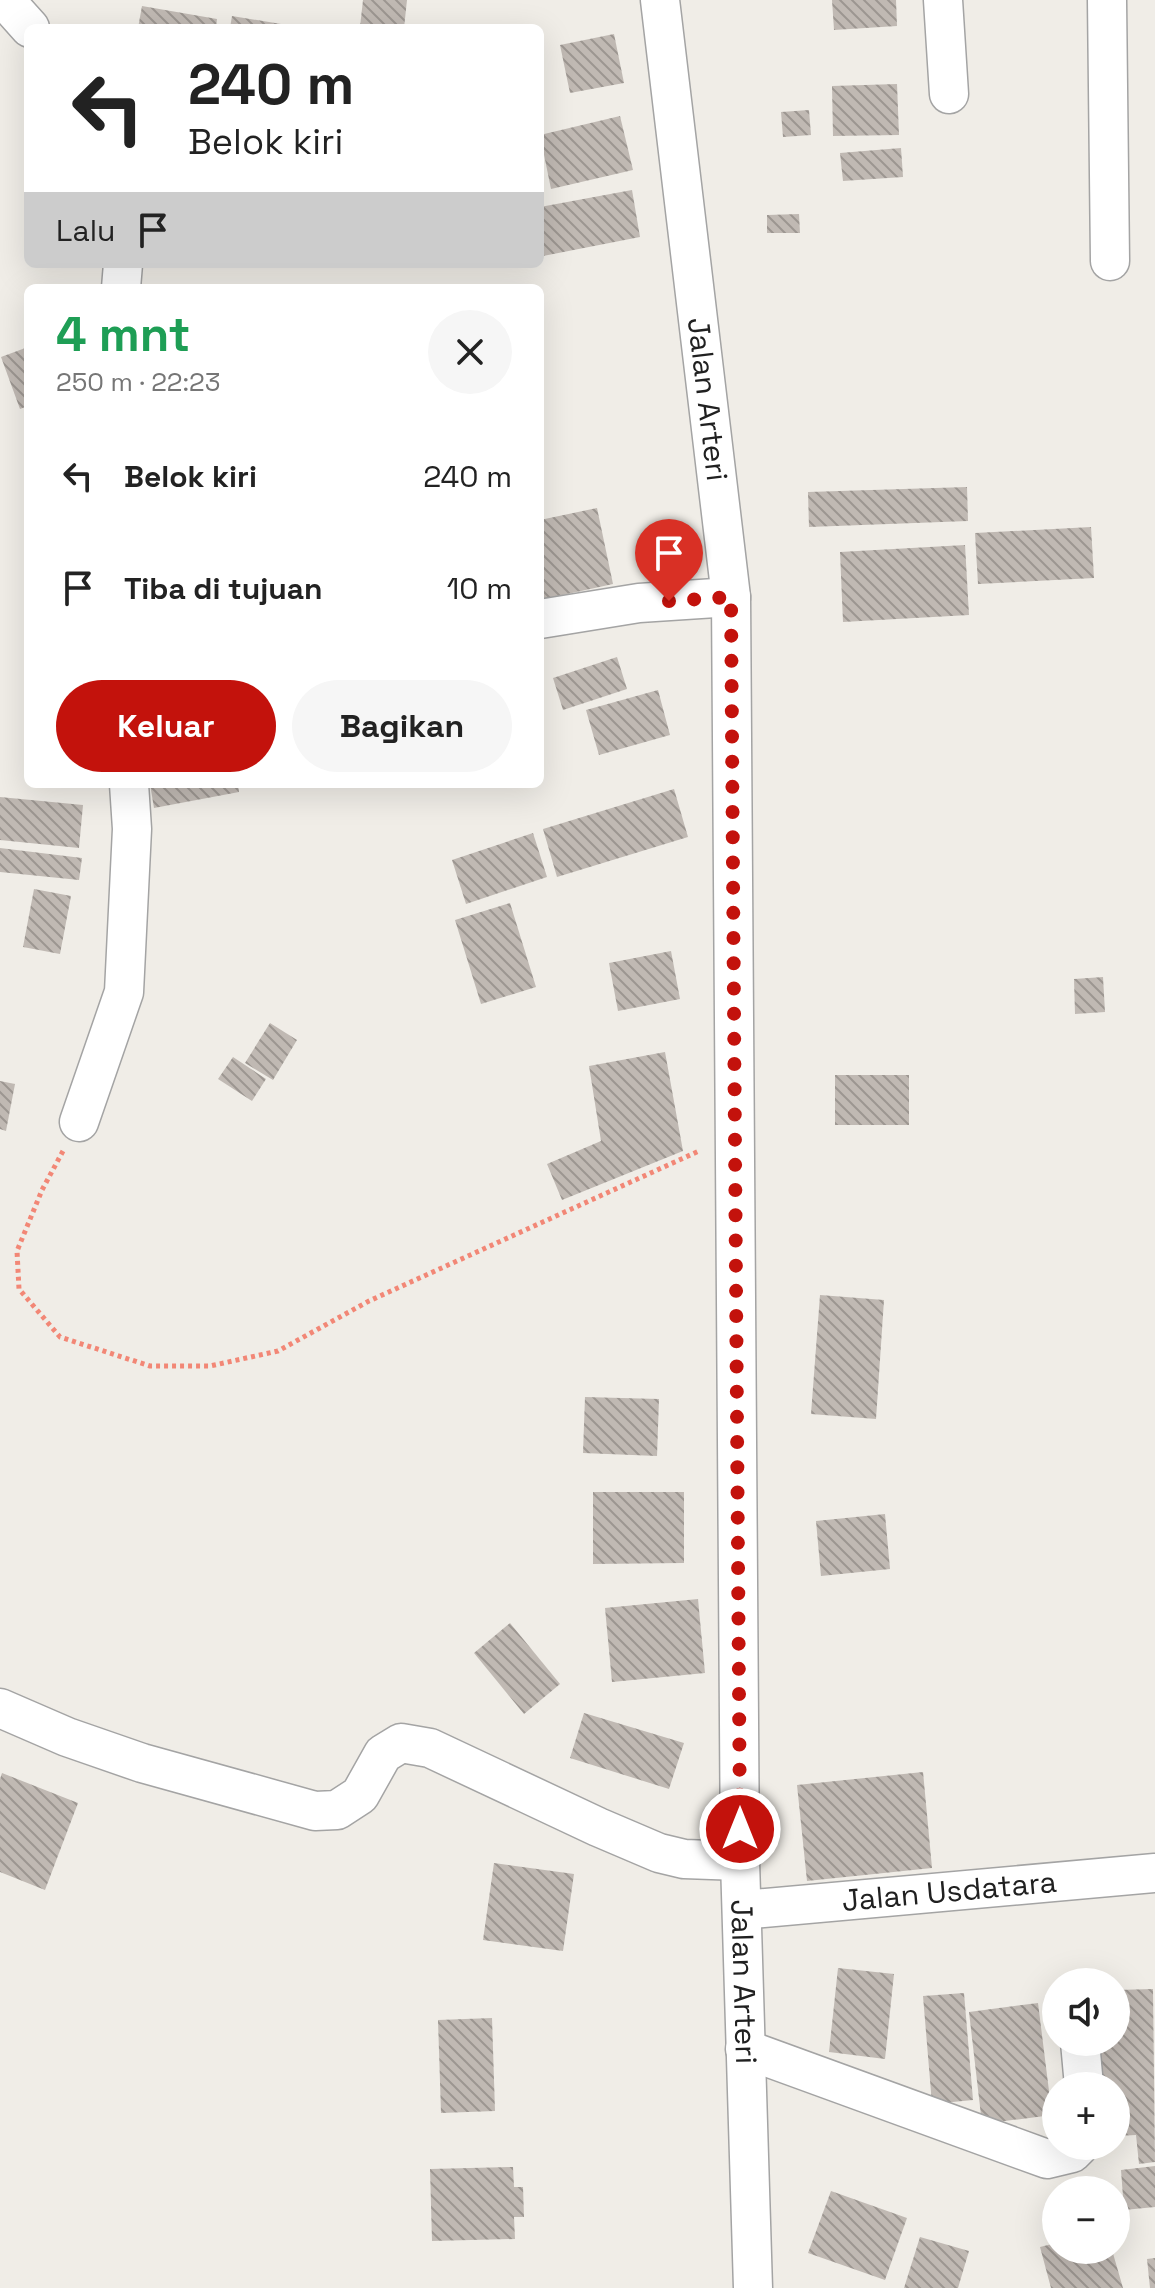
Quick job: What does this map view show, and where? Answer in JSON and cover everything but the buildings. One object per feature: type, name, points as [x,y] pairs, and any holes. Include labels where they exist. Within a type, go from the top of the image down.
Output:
[{"type":"street","points":[[5,0],[26,24]]},
{"type":"street","name":"Jalan Arteri","points":[[660,0],[731,597],[740,1861],[753,2288]]},
{"type":"street","points":[[943,0],[949,94]]},
{"type":"street","points":[[1107,0],[1110,261]]},
{"type":"street","points":[[544,618],[639,603],[731,597]]},
{"type":"street","points":[[79,1122],[124,992],[132,829],[129,788]]},
{"type":"street","points":[[0,1708],[67,1737],[142,1763],[315,1811],[337,1810],[360,1795],[383,1754],[401,1743],[430,1748],[659,1853],[684,1859],[740,1861]]},
{"type":"street","name":"Jalan Usdatara","points":[[742,1910],[1155,1873]]},
{"type":"street","points":[[745,2049],[1042,2157]]},
{"type":"path","points":[[79,1122],[42,1190],[17,1251],[19,1289],[60,1337],[150,1366],[210,1366],[278,1351],[369,1301],[736,1134]]},
{"type":"route","points":[[669,601],[731,597],[740,1829]]}]
